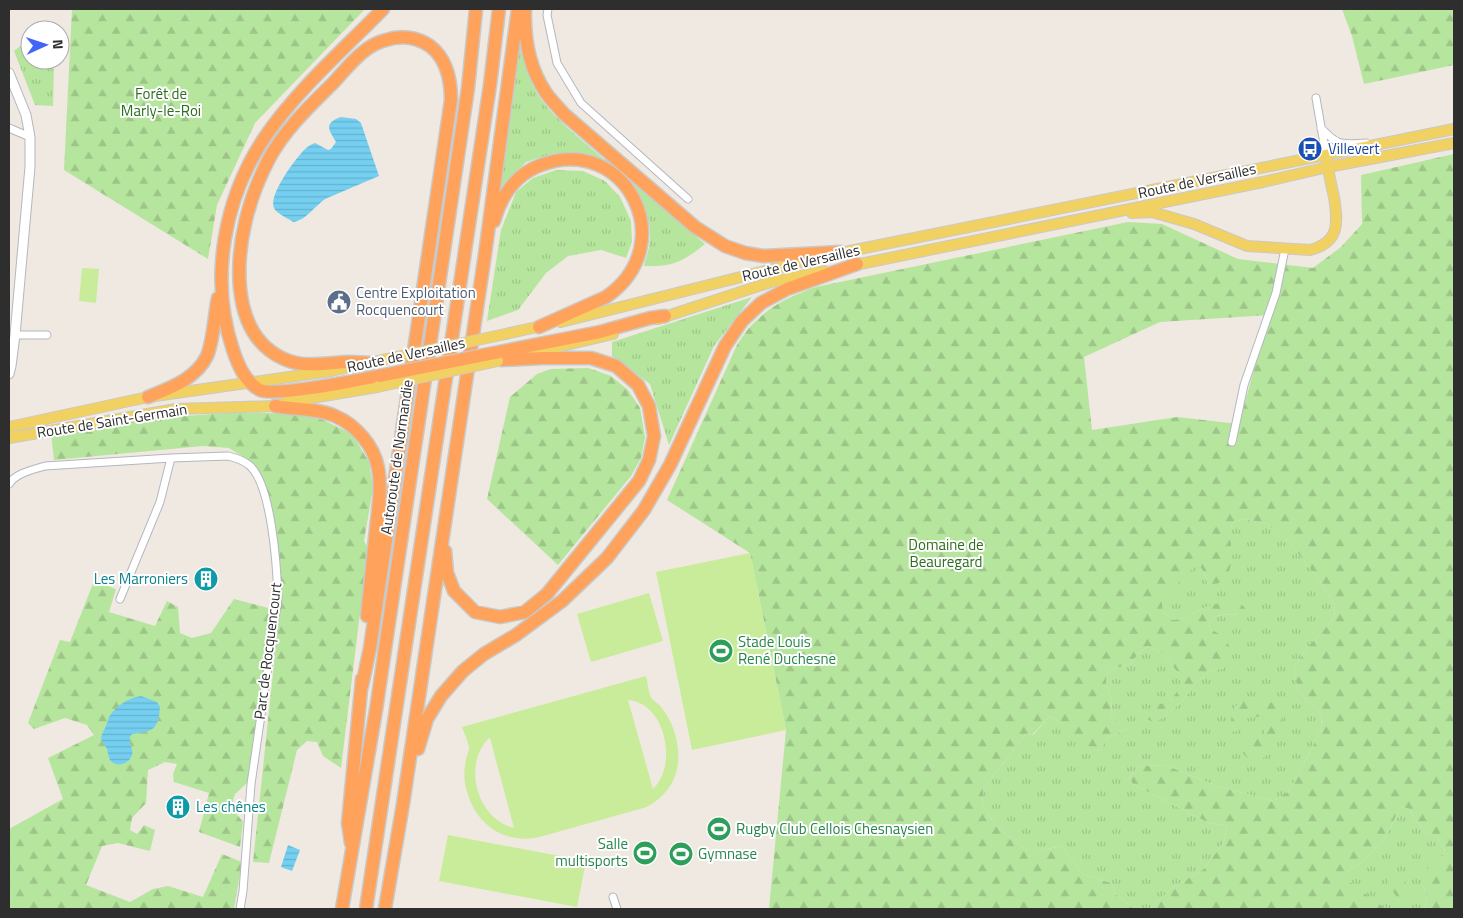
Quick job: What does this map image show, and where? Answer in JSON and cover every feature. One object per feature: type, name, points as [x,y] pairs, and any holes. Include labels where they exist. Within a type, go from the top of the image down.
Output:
[{"type":"highway","points":[[383,9],[293,101],[265,137],[246,172],[227,226],[222,256],[221,284],[223,313],[227,332],[238,366],[250,383],[260,390],[272,392],[378,382],[500,358],[650,318],[665,316]]},
{"type":"highway","name":"Autoroute de Normandie","points":[[342,909],[353,854],[378,700],[468,88],[476,9]]},
{"type":"highway","points":[[366,909],[488,94],[499,9]]},
{"type":"highway","points":[[385,909],[404,804],[485,254],[518,9]]},
{"type":"highway","points":[[525,9],[526,44],[533,69],[546,93],[564,114],[696,228],[725,246],[745,253],[764,256],[841,252]]},
{"type":"highway","points":[[362,686],[370,648],[451,100],[449,74],[441,58],[434,49],[425,43],[404,37],[386,40],[364,52],[295,121],[271,156],[256,185],[244,226],[240,259],[240,282],[244,313],[257,338],[267,349],[286,360],[312,365],[376,362]]},
{"type":"highway","points":[[485,254],[495,217],[506,193],[520,177],[538,166],[567,159],[593,163],[614,175],[631,193],[639,211],[642,227],[640,254],[632,270],[622,284],[606,296],[539,327]]},
{"type":"highway","points":[[404,804],[408,795],[420,739],[428,719],[441,696],[463,671],[484,654],[516,635],[562,601],[607,558],[644,510],[666,473],[725,346],[742,321],[761,303],[787,289],[857,264]]},
{"type":"highway","points":[[148,397],[174,387],[198,370],[208,354],[221,284]]},
{"type":"highway","points":[[446,512],[445,552],[447,573],[454,591],[475,612],[500,617],[525,612],[547,594],[639,481],[649,460],[654,436],[650,406],[638,385],[616,366],[591,358],[500,358]]},
{"type":"highway","points":[[275,406],[289,409],[314,410],[335,416],[354,428],[370,445],[378,467],[380,495],[363,647],[362,686],[348,823],[353,854]]},
{"type":"main road","name":"Route de Versailles","points":[[148,397],[331,371],[376,362],[539,327],[841,252],[1454,129]]},
{"type":"main road","name":"Route de Versailles","points":[[665,316],[770,282],[1328,167],[1454,143]]},
{"type":"main road","points":[[1103,214],[1152,212],[1194,224],[1247,246],[1310,250],[1329,242],[1335,232],[1337,218],[1326,155]]},
{"type":"main road","name":"Route de Versailles","points":[[275,406],[378,382]]},
{"type":"main road","name":"Route de Saint-Germain","points":[[9,427],[148,397]]},
{"type":"main road","name":"Route de Saint-Germain","points":[[9,438],[176,409],[275,406]]},
{"type":"street","points":[[548,9],[546,15],[557,64],[581,103],[688,199]]},
{"type":"street","points":[[9,73],[26,115],[30,137],[30,167],[16,335],[12,366],[9,374]]},
{"type":"street","points":[[1316,98],[1326,155]]},
{"type":"street","points":[[9,128],[30,137]]},
{"type":"street","points":[[1321,128],[1330,138],[1338,143],[1386,143]]},
{"type":"street","points":[[1232,442],[1244,384],[1276,293],[1285,249]]},
{"type":"street","points":[[16,335],[47,335]]},
{"type":"street","name":"Parc de Rocquencourt","points":[[9,484],[25,472],[45,466],[228,456],[250,466],[264,488],[272,530],[278,598],[252,784],[240,909]]},
{"type":"street","points":[[120,599],[160,502],[171,458]]},
{"type":"street","points":[[613,897],[617,909]]},
{"type":"green space","name":"Forêt de Marly-le-Roi","points":[[72,9],[365,9],[255,123],[217,205],[208,259],[64,170]]},
{"type":"green space","points":[[1342,9],[1454,9],[1454,65],[1364,84],[1352,36]]},
{"type":"green space","points":[[519,43],[530,78],[540,98],[563,124],[607,162],[587,154],[555,153],[526,162],[500,188]]},
{"type":"green space","points":[[20,46],[20,66],[14,51]]},
{"type":"green space","points":[[21,70],[54,70],[53,106],[35,105]]},
{"type":"green space","name":"Domaine de Beauregard","points":[[1454,154],[1454,909],[1424,909],[1427,899],[1423,885],[1425,874],[1431,863],[1441,861],[1445,850],[1437,837],[1423,830],[1413,817],[1410,809],[1400,807],[1384,841],[1363,861],[1346,872],[1347,880],[1386,909],[1150,909],[1172,888],[1204,869],[1224,842],[1227,826],[1209,823],[1133,784],[1129,778],[1138,766],[1165,765],[1217,786],[1273,801],[1289,791],[1322,729],[1321,714],[1298,691],[1294,670],[1304,651],[1335,617],[1334,604],[1317,577],[1288,541],[1267,524],[1245,519],[1233,522],[1229,530],[1231,565],[1229,572],[1222,581],[1208,585],[1198,563],[1162,600],[1163,611],[1173,620],[1187,618],[1205,607],[1223,602],[1241,604],[1245,608],[1241,615],[1221,615],[1209,622],[1210,629],[1222,635],[1230,647],[1230,661],[1224,668],[1210,671],[1195,684],[1182,701],[1163,718],[1153,723],[1148,719],[1157,705],[1170,701],[1180,688],[1180,675],[1162,653],[1148,646],[1131,663],[1114,668],[1107,674],[1106,682],[1111,699],[1112,717],[1120,723],[1129,725],[1128,729],[1111,736],[1098,751],[1065,735],[1063,724],[1050,716],[1032,735],[1026,734],[984,787],[982,804],[996,826],[1027,851],[1062,846],[1082,874],[1111,883],[1117,895],[1134,909],[769,909],[786,730],[750,553],[667,500],[737,345],[749,328],[775,306],[816,287],[1128,222],[1162,224],[1238,259],[1313,268],[1341,247],[1362,224],[1361,175]],"holes":[[[1269,315],[1239,424],[1177,417],[1092,430],[1084,357],[1160,322]]]},
{"type":"green space","points":[[556,170],[583,171],[605,181],[620,197],[631,221],[632,242],[626,258],[601,250],[568,256],[546,273],[518,310],[487,321],[501,230],[516,192],[533,178]]},
{"type":"green space","points":[[632,183],[705,244],[677,262],[662,266],[644,266],[649,249],[649,221],[641,197]]},
{"type":"green space","points":[[82,268],[99,269],[96,303],[79,301]]},
{"type":"green space","points":[[752,297],[714,346],[669,445],[650,384],[612,356],[612,342]]},
{"type":"green space","points":[[588,368],[611,376],[628,390],[640,408],[645,437],[641,458],[631,476],[558,565],[487,499],[510,397],[537,374],[551,369]]},
{"type":"green space","points":[[240,412],[313,415],[352,434],[369,462],[373,488],[364,541],[368,548],[341,768],[323,756],[317,742],[307,741],[297,750],[269,863],[253,862],[279,617],[279,553],[264,488],[248,460],[229,448],[203,446],[54,460],[51,433],[145,419]]},
{"type":"green space","points":[[1245,519],[1267,524],[1288,541],[1317,577],[1334,604],[1335,617],[1304,651],[1294,670],[1298,691],[1321,714],[1322,729],[1289,791],[1273,801],[1217,786],[1165,765],[1138,766],[1129,778],[1133,784],[1209,823],[1227,826],[1224,842],[1204,869],[1172,888],[1150,909],[1134,909],[1117,895],[1111,883],[1082,874],[1062,846],[1027,851],[996,826],[982,804],[984,787],[1026,734],[1033,735],[1050,716],[1098,751],[1111,736],[1128,729],[1112,717],[1111,699],[1106,682],[1107,674],[1114,668],[1131,663],[1148,646],[1162,653],[1180,675],[1181,688],[1170,701],[1163,718],[1210,671],[1224,668],[1222,635],[1210,629],[1209,622],[1221,615],[1241,615],[1205,607],[1187,618],[1173,620],[1163,611],[1162,599],[1198,562],[1208,585],[1231,545],[1228,532],[1233,522]]},
{"type":"green space","name":"Stade Louis René Duchesne","points":[[750,553],[786,730],[692,750],[656,572]]},
{"type":"green space","points":[[94,581],[116,589],[109,612],[155,626],[167,601],[178,607],[180,633],[192,638],[211,633],[234,599],[268,608],[269,628],[249,781],[235,794],[231,807],[243,822],[240,847],[199,832],[209,793],[174,782],[173,774],[177,764],[165,762],[148,770],[146,803],[132,818],[130,830],[137,834],[144,825],[155,830],[150,851],[118,843],[102,846],[86,885],[130,902],[153,889],[168,886],[203,897],[222,854],[242,862],[234,909],[9,909],[9,829],[63,799],[48,758],[94,735],[87,725],[65,718],[34,729],[28,723],[60,640],[70,642]]},
{"type":"green space","points":[[649,593],[663,641],[591,662],[577,614]]},
{"type":"green space","points":[[646,676],[652,699],[663,709],[673,727],[676,736],[678,764],[673,781],[668,789],[647,807],[543,836],[529,839],[515,838],[503,835],[492,829],[475,810],[465,783],[465,766],[469,749],[462,727]],"holes":[[[628,700],[641,704],[651,712],[659,723],[664,737],[665,765],[661,778],[653,789]],[[490,738],[514,828],[501,823],[491,814],[483,803],[478,790],[475,776],[476,762],[481,749]]]},
{"type":"green space","points":[[1265,698],[1278,707],[1283,716],[1281,733],[1273,749],[1262,759],[1248,759],[1241,751],[1244,741],[1264,735],[1266,725],[1261,717],[1252,717],[1244,721],[1238,731],[1230,732],[1232,715],[1237,704],[1247,700]]},
{"type":"green space","points":[[1400,807],[1410,809],[1413,817],[1423,830],[1437,837],[1445,850],[1441,861],[1423,885],[1427,899],[1424,909],[1386,909],[1346,880],[1346,872],[1363,861],[1384,841]]},
{"type":"green space","points":[[448,835],[586,861],[577,907],[439,881]]},
{"type":"green space","points":[[1401,872],[1405,873],[1407,899],[1398,899],[1389,886],[1388,878]]},
{"type":"water","points":[[341,117],[356,119],[361,123],[379,176],[325,199],[302,219],[293,222],[274,208],[273,202],[279,186],[307,147],[315,143],[328,150],[331,149],[336,142],[329,127],[335,119]]},
{"type":"water","points":[[141,696],[157,702],[160,707],[158,720],[154,728],[132,734],[130,740],[132,756],[123,764],[115,764],[109,759],[107,749],[101,739],[102,735],[109,717],[115,709],[127,701]]},
{"type":"water","points":[[288,845],[300,850],[292,871],[281,867]]},
{"type":"place","name":"Villevert","points":[[1310,149]]},
{"type":"place","name":"Centre Exploitation Rocquencourt","points":[[339,302]]},
{"type":"place","name":"Les Marroniers","points":[[206,579]]},
{"type":"place","name":"Stade Louis René Duchesne","points":[[721,651]]},
{"type":"place","name":"Les chênes","points":[[178,807]]},
{"type":"place","name":"Rugby Club Cellois Chesnaysien","points":[[719,829]]},
{"type":"place","name":"Salle multisports","points":[[645,853]]},
{"type":"place","name":"Gymnase","points":[[681,854]]}]
